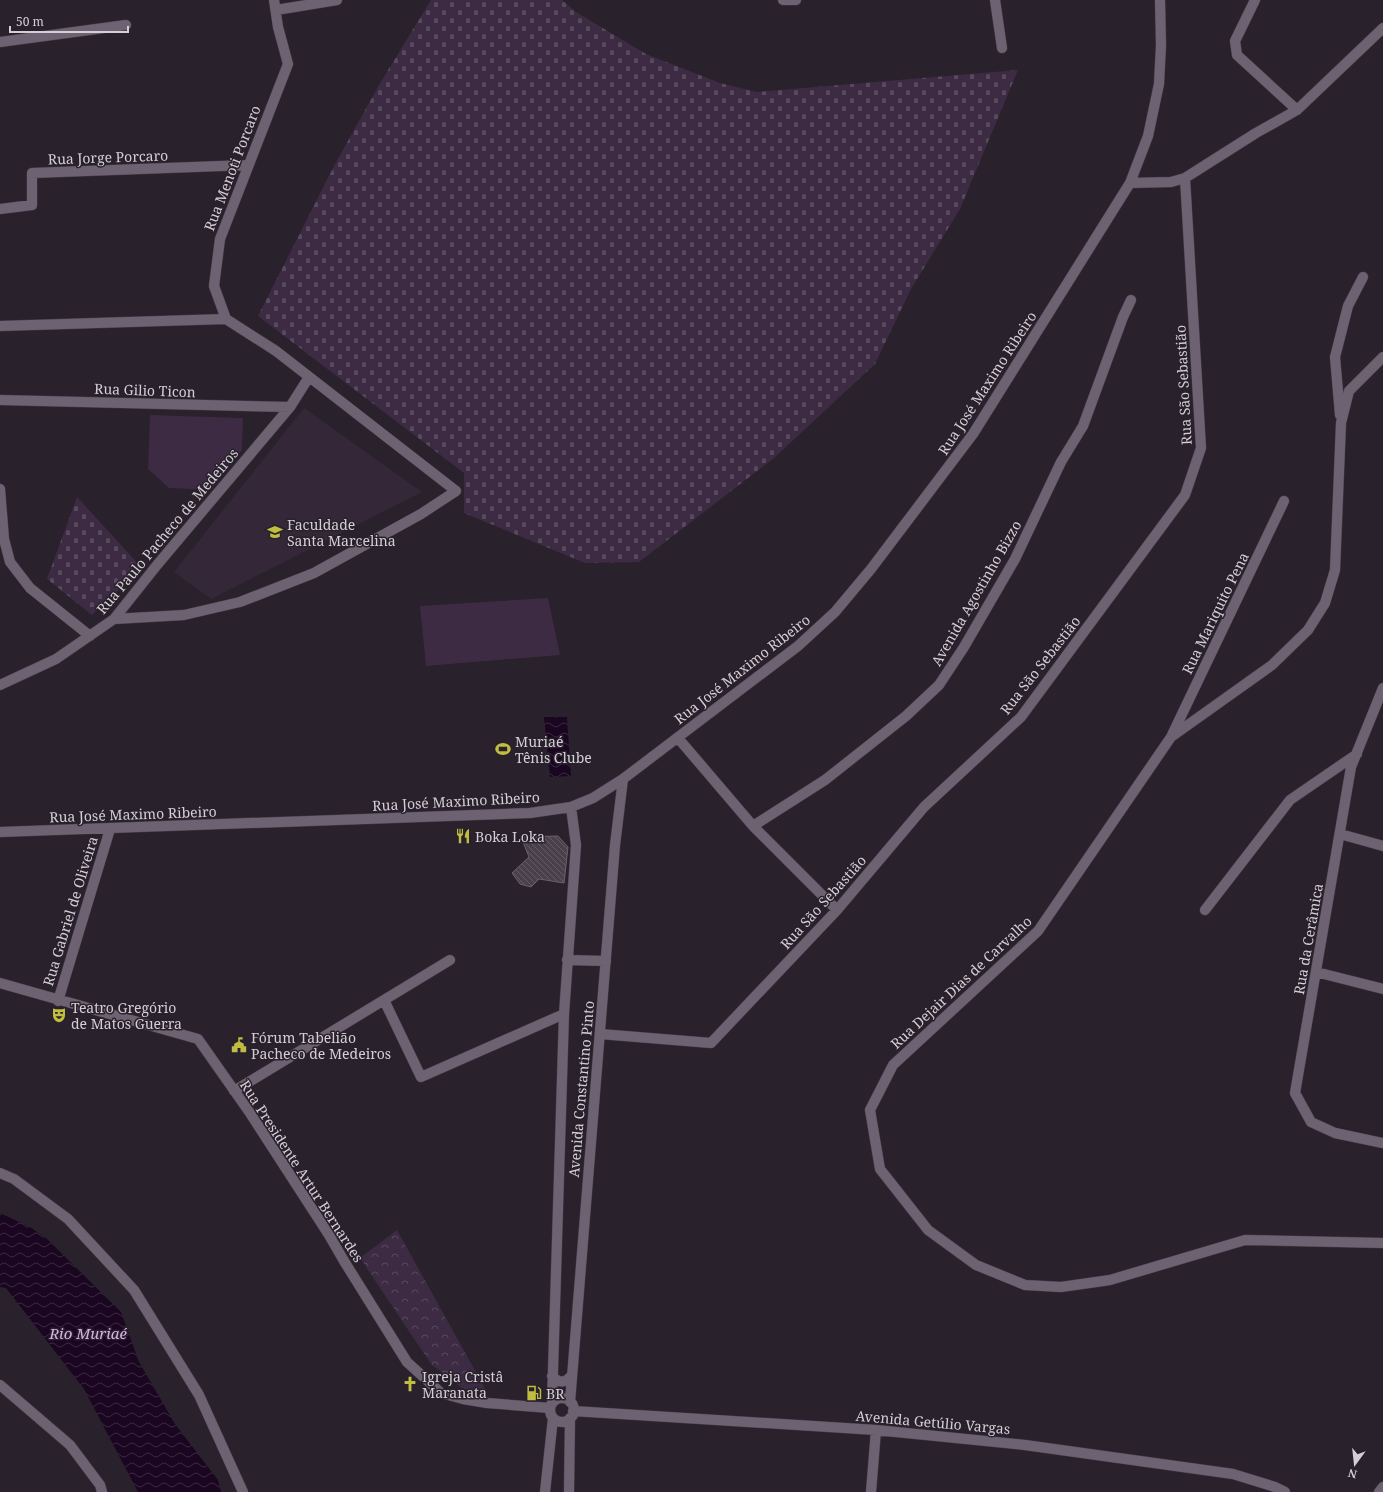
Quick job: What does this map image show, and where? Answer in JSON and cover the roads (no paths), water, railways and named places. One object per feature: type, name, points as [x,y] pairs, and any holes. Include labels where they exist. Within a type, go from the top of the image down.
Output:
[{"type":"street","points":[[275,5],[337,0]]},
{"type":"street","points":[[783,0],[796,0]]},
{"type":"street","points":[[996,0],[1002,48]]},
{"type":"street","name":"Rua José Maximo Ribeiro","points":[[0,832],[530,813],[571,807],[593,798],[623,779],[798,646],[835,612],[871,570],[973,434],[1130,183],[1148,136],[1159,84],[1161,45],[1160,0]]},
{"type":"street","points":[[1255,0],[1235,41],[1237,55],[1297,110]]},
{"type":"street","name":"Rua Menoti Porcaro","points":[[226,319],[214,286],[220,238],[288,64],[278,26],[275,5]]},
{"type":"street","points":[[0,42],[126,25]]},
{"type":"street","points":[[1130,183],[1171,182],[1186,178],[1256,133],[1297,110],[1383,28]]},
{"type":"street","name":"Rua Jorge Porcaro","points":[[0,209],[32,205],[32,173],[248,165]]},
{"type":"street","name":"Rua São Sebastião","points":[[600,1034],[711,1043],[837,910],[924,807],[1020,717],[1185,495],[1201,448],[1186,178]]},
{"type":"street","points":[[0,209],[0,219]]},
{"type":"street","points":[[1341,423],[1335,357],[1348,306],[1363,277]]},
{"type":"street","name":"Avenida Agostinho Bizzo","points":[[753,826],[832,775],[906,716],[939,685],[964,648],[1015,559],[1061,462],[1083,426],[1122,317],[1131,300]]},
{"type":"street","points":[[0,326],[226,319],[276,351],[456,491],[421,514],[314,574],[240,602],[184,615],[114,619]]},
{"type":"street","name":"Rua Dejair Dias de Carvalho","points":[[1383,357],[1349,391],[1341,423],[1335,570],[1325,603],[1308,630],[1272,665],[1171,737],[1038,931],[893,1065],[870,1110],[880,1169],[928,1230],[976,1265],[1025,1285],[1061,1287],[1110,1280],[1245,1240],[1383,1243]]},
{"type":"street","name":"Rua Paulo Pacheco de Medeiros","points":[[0,685],[56,659],[114,619],[157,565],[290,408],[309,377]]},
{"type":"street","name":"Rua Gilio Ticon","points":[[0,400],[290,408]]},
{"type":"street","points":[[0,489],[5,563],[30,588],[90,636]]},
{"type":"street","name":"Rua Mariquito Pena","points":[[1171,737],[1284,501]]},
{"type":"street","name":"Rua da Cerâmica","points":[[1383,688],[1381,698],[1352,767],[1295,1093],[1311,1122],[1335,1133],[1383,1143]]},
{"type":"street","points":[[678,738],[753,826],[837,910]]},
{"type":"street","points":[[1205,910],[1290,800],[1357,754]]},
{"type":"street","name":"Avenida Constantino Pinto","points":[[569,1492],[572,1375],[615,846],[623,779]]},
{"type":"street","name":"Avenida Constantino Pinto","points":[[551,1406],[564,1014],[576,845],[571,807]]},
{"type":"street","name":"Rua Gabriel de Oliveira","points":[[58,1001],[110,829]]},
{"type":"street","points":[[1340,834],[1383,846]]},
{"type":"street","points":[[234,1091],[450,960]]},
{"type":"street","points":[[567,960],[606,961]]},
{"type":"street","points":[[1316,972],[1383,989]]},
{"type":"street","name":"Rua Presidente Artur Bernardes","points":[[0,983],[58,1001],[198,1039],[330,1235],[344,1261],[407,1362],[441,1393],[487,1403],[551,1406]]},
{"type":"street","points":[[384,1000],[421,1077],[564,1014]]},
{"type":"street","points":[[0,1173],[14,1179],[68,1219],[134,1290],[199,1395],[243,1492]]},
{"type":"street","points":[[552,1376],[557,1381],[562,1382],[567,1380],[572,1375]]},
{"type":"street","points":[[0,1385],[70,1445],[99,1490]]},
{"type":"street","points":[[560,1398],[566,1399],[571,1410],[563,1422],[557,1421],[550,1414],[551,1406],[555,1400],[560,1398]]},
{"type":"street","name":"Avenida Getúlio Vargas","points":[[571,1410],[876,1430],[1025,1445],[1232,1474],[1275,1487],[1285,1492]]},
{"type":"street","points":[[545,1492],[553,1418]]},
{"type":"street","points":[[872,1492],[876,1430]]},
{"type":"street","points":[[1379,1492],[1383,1487]]},
{"type":"water","points":[[544,717],[567,717],[571,776],[550,777]]},
{"type":"water","name":"Rio Muriaé","points":[[0,1213],[30,1227],[46,1238],[121,1312],[139,1362],[175,1424],[218,1480],[221,1492],[138,1492],[84,1389],[6,1288],[0,1287]]},
{"type":"place","name":"Faculdade Santa Marcelina","points":[[275,532]]},
{"type":"place","name":"Muriaé Tênis Clube","points":[[503,749]]},
{"type":"place","name":"Boka Loka","points":[[463,836]]},
{"type":"place","name":"Teatro Gregório de Matos Guerra","points":[[59,1015]]},
{"type":"place","name":"Fórum Tabelião Pacheco de Medeiros","points":[[239,1045]]},
{"type":"place","name":"Igreja Cristâ Maranata","points":[[410,1384]]},
{"type":"place","name":"BR","points":[[534,1393]]}]
